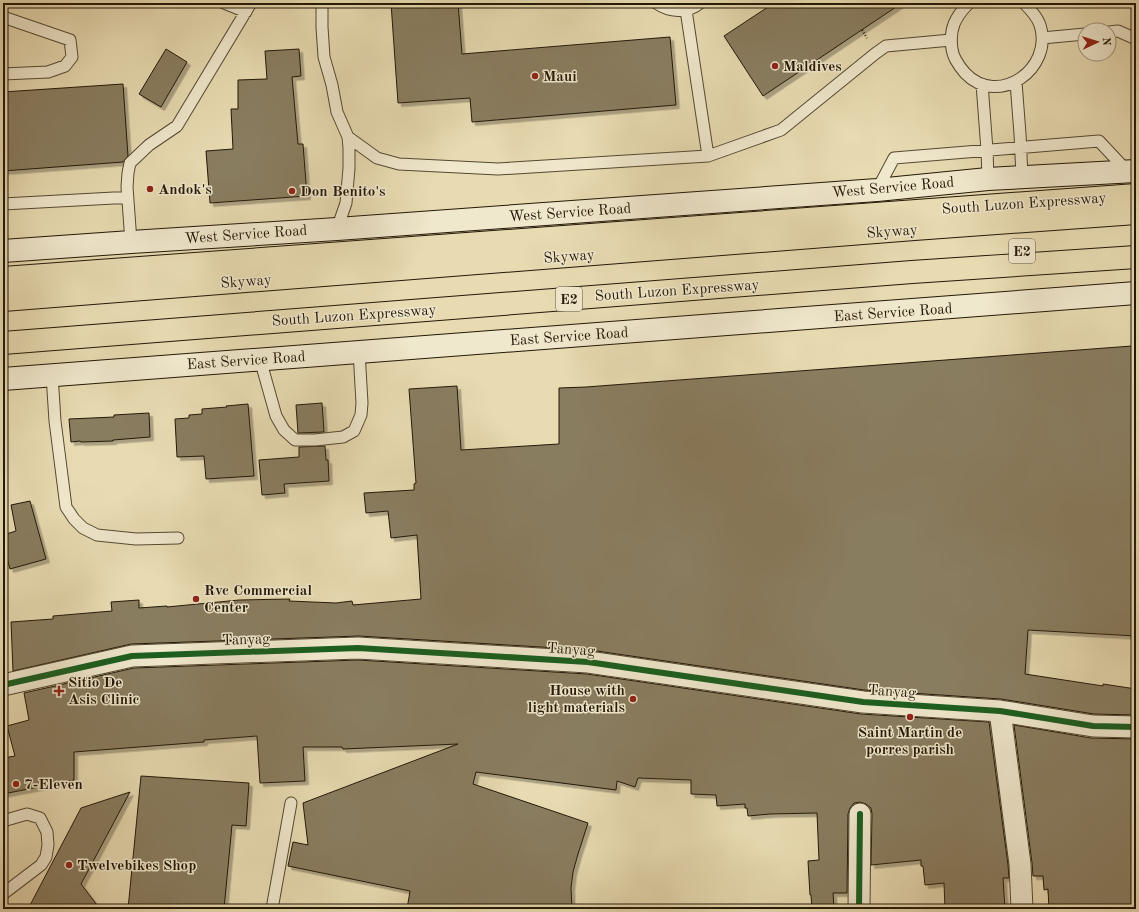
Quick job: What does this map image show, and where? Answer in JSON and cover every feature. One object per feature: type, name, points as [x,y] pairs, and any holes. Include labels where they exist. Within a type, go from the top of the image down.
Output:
[{"type":"highway","name":"South Luzon Expressway","points":[[3,278],[1136,195]]},
{"type":"highway","name":"Skyway","points":[[3,300],[1136,213]]},
{"type":"highway","name":"Skyway","points":[[3,328],[1136,242]]},
{"type":"highway","name":"South Luzon Expressway","points":[[3,343],[904,272],[1136,256]]},
{"type":"main road","name":"West Service Road","points":[[3,252],[877,190],[1022,176],[1132,171]]},
{"type":"main road","name":"East Service Road","points":[[3,379],[1136,293]]},
{"type":"street","name":"Tanyag","points":[[3,685],[132,656],[358,648],[588,662],[863,702],[1000,711],[1093,726],[1136,727]]},
{"type":"street","points":[[1000,711],[1020,864],[1022,909]]},
{"type":"street","points":[[859,909],[860,814]]},
{"type":"lane","points":[[131,242],[127,198],[130,163],[149,145],[177,126],[249,7],[224,3]]},
{"type":"lane","points":[[322,3],[324,56],[332,85],[337,112],[348,137],[349,168],[346,203],[337,229]]},
{"type":"lane","points":[[656,3],[662,7],[674,11],[686,10],[700,3]]},
{"type":"lane","points":[[969,3],[959,13],[952,26],[950,40],[953,54],[959,67],[969,78],[982,84],[994,86],[1005,86],[1016,82],[1027,74],[1036,64],[1041,51],[1042,38],[1040,24],[1024,3]]},
{"type":"lane","points":[[686,10],[708,156]]},
{"type":"lane","points":[[3,17],[70,40],[72,57],[65,66],[48,72],[3,74]]},
{"type":"lane","points":[[1117,31],[1136,39]]},
{"type":"lane","points":[[1042,38],[1077,35]]},
{"type":"lane","points":[[348,137],[377,158],[399,164],[498,169],[708,156],[781,130],[886,46],[950,40]]},
{"type":"lane","points":[[1016,82],[1022,176]]},
{"type":"lane","points":[[982,84],[988,179]]},
{"type":"lane","points":[[877,190],[894,158],[1099,141],[1132,171]]},
{"type":"lane","points":[[3,204],[127,198]]},
{"type":"lane","points":[[260,359],[276,416],[284,430],[295,440],[315,440],[343,437],[354,431],[361,415],[362,403],[359,352]]},
{"type":"lane","points":[[52,375],[55,421],[66,507],[74,519],[84,528],[97,535],[136,539],[178,538]]},
{"type":"lane","points":[[272,909],[291,803]]},
{"type":"lane","points":[[3,821],[27,814],[40,818],[46,832],[48,844],[46,857],[41,865],[3,894]]},
{"type":"path","points":[[862,30],[868,39]]},
{"type":"building","name":"Maui","points":[[391,3],[458,3],[462,54],[670,37],[676,105],[472,122],[470,98],[398,103]]},
{"type":"building","name":"Maldives","points":[[774,3],[902,3],[763,96],[724,36]]},
{"type":"building","points":[[166,49],[187,62],[161,107],[139,94]]},
{"type":"building","points":[[299,49],[301,76],[292,77],[298,144],[303,144],[307,196],[210,203],[206,151],[233,149],[231,109],[238,109],[238,80],[267,79],[265,51]]},
{"type":"building","points":[[123,84],[128,156],[123,162],[3,171],[3,92]]},
{"type":"building","points":[[1132,346],[1136,448],[1136,636],[1028,630],[1025,674],[1103,686],[1103,684],[1136,689],[1136,715],[1094,714],[1001,699],[864,690],[590,650],[359,636],[131,644],[13,671],[11,622],[53,619],[53,616],[112,611],[111,602],[139,600],[139,608],[167,607],[239,600],[290,599],[289,601],[336,603],[352,601],[353,605],[421,599],[417,535],[391,538],[388,511],[366,513],[364,493],[414,490],[414,484],[416,483],[409,389],[457,386],[461,450],[559,444],[559,388]]},
{"type":"building","points":[[322,403],[324,432],[298,433],[296,405]]},
{"type":"building","points":[[248,404],[254,476],[206,479],[204,456],[177,457],[175,419],[189,418],[189,415],[202,414],[202,409]]},
{"type":"building","points":[[149,413],[150,437],[113,441],[71,442],[69,419],[114,417],[114,415]]},
{"type":"building","points":[[325,446],[326,460],[328,460],[329,481],[284,484],[285,493],[262,495],[259,460],[299,457],[299,447]]},
{"type":"building","points":[[30,501],[46,559],[10,569],[3,544],[3,535],[16,531],[11,505]]},
{"type":"building","points":[[358,660],[587,674],[861,714],[989,722],[1008,865],[1009,878],[1003,878],[1005,909],[945,909],[944,883],[925,885],[921,860],[871,865],[871,808],[860,802],[854,803],[848,814],[847,893],[833,893],[834,909],[812,909],[808,861],[819,860],[817,813],[748,816],[745,804],[717,806],[716,795],[691,794],[691,780],[638,778],[635,787],[617,781],[616,790],[476,772],[473,784],[588,823],[573,872],[571,888],[572,909],[407,909],[410,891],[288,866],[293,842],[308,845],[303,803],[458,744],[343,749],[342,747],[303,747],[305,781],[260,783],[257,736],[204,740],[204,742],[74,752],[74,780],[3,794],[3,758],[15,756],[7,726],[29,720],[24,693],[134,668]]},
{"type":"building","points":[[1014,725],[1091,738],[1136,739],[1136,849],[1132,849],[1132,909],[1049,909],[1048,889],[1044,890],[1043,876],[1033,876]]},
{"type":"building","points":[[141,776],[249,783],[246,826],[232,825],[224,909],[128,909]]},
{"type":"building","points":[[130,792],[81,884],[100,909],[28,909],[81,808]]},
{"type":"cycle path","points":[[3,685],[132,656],[358,648],[588,662],[863,702],[1000,711],[1093,726],[1136,727]]},
{"type":"cycle path","points":[[859,909],[860,814]]},
{"type":"place","name":"Maldives","points":[[775,66]]},
{"type":"place","name":"Maui","points":[[535,76]]},
{"type":"place","name":"Andok's","points":[[150,189]]},
{"type":"place","name":"Don Benito's","points":[[292,191]]},
{"type":"place","name":"Rvc Commercial Center","points":[[196,599]]},
{"type":"place","name":"Sitio De Asis Clinic","points":[[59,691]]},
{"type":"place","name":"House with light materials","points":[[633,699]]},
{"type":"place","name":"Saint Martin de porres parish","points":[[910,717]]},
{"type":"place","name":"7-Eleven","points":[[16,784]]},
{"type":"place","name":"Twelvebikes Shop","points":[[69,865]]}]
